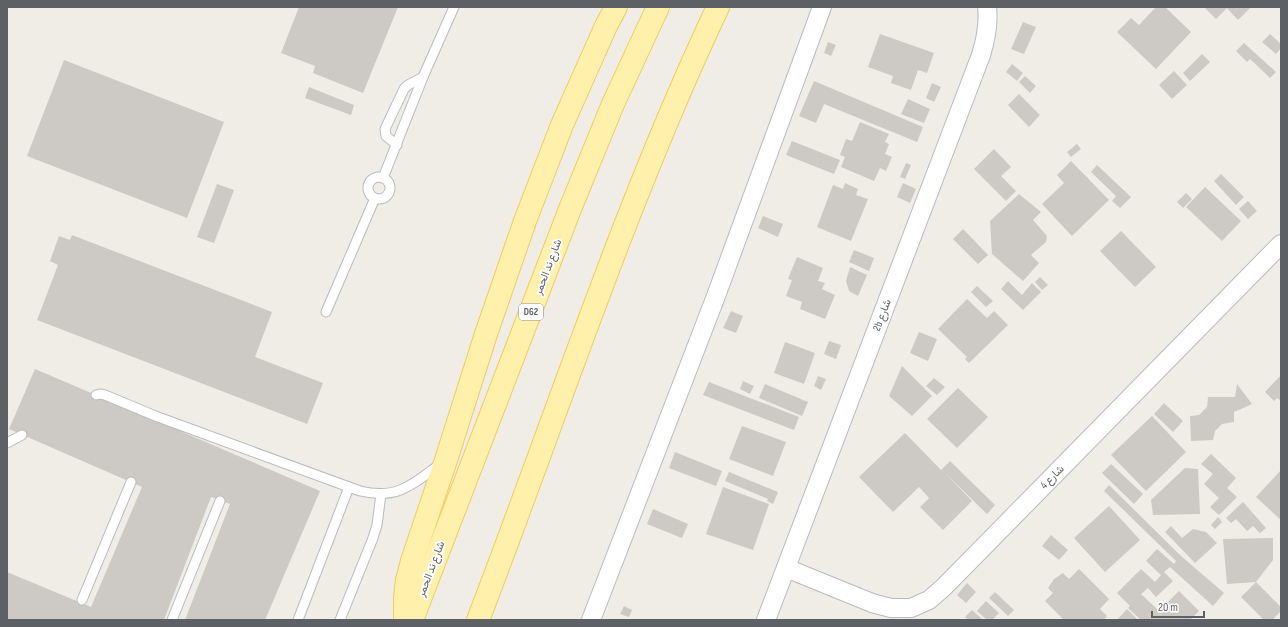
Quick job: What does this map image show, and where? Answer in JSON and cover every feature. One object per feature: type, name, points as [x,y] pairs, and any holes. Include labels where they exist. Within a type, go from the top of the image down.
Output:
[{"type":"main road","points":[[405,620],[407,580],[412,561],[486,334],[525,221],[562,125],[616,7]]},
{"type":"main road","name":"شارع ند الحمر","points":[[412,620],[573,202],[616,98],[658,7]]},
{"type":"main road","points":[[478,620],[635,199],[675,103],[718,7]]},
{"type":"street","points":[[591,620],[716,296],[822,7]]},
{"type":"street","name":"2b شارع","points":[[766,620],[980,55],[987,30],[987,7]]},
{"type":"street","name":"شارع 4","points":[[786,568],[872,603],[891,608],[911,608],[929,600],[944,587],[1281,244]]},
{"type":"lane","points":[[383,178],[423,77],[454,7]]},
{"type":"lane","points":[[397,145],[386,136],[385,129],[404,89],[408,85],[423,77]]},
{"type":"lane","points":[[377,177],[383,178],[388,181],[390,192],[386,197],[381,199],[375,198],[370,195],[368,190],[369,184],[377,177]]},
{"type":"lane","points":[[326,312],[375,198]]},
{"type":"lane","points":[[96,395],[105,395],[157,419],[240,452],[370,493],[391,493],[410,486],[446,460]]},
{"type":"lane","points":[[7,443],[22,435]]},
{"type":"lane","points":[[82,600],[131,482]]},
{"type":"lane","points":[[298,620],[349,487]]},
{"type":"lane","points":[[340,620],[373,538],[377,525],[381,494]]},
{"type":"lane","points":[[172,620],[220,501]]},
{"type":"building","points":[[299,7],[398,7],[363,93],[313,73],[315,66],[281,53]]},
{"type":"building","points":[[1156,7],[1165,7],[1191,32],[1156,69],[1117,32],[1131,18],[1139,25]]},
{"type":"building","points":[[1204,7],[1251,7],[1238,20],[1227,8],[1216,19]]},
{"type":"building","points":[[1023,22],[1036,27],[1024,54],[1011,49]]},
{"type":"building","points":[[880,34],[934,53],[927,73],[918,70],[911,90],[891,83],[893,76],[868,67]]},
{"type":"building","points":[[1270,34],[1281,44],[1281,48],[1276,54],[1262,42]]},
{"type":"building","points":[[828,42],[836,45],[831,56],[824,53]]},
{"type":"building","points":[[1244,43],[1276,72],[1270,78],[1250,59],[1247,62],[1236,51]]},
{"type":"building","points":[[1202,54],[1210,62],[1190,81],[1183,73]]},
{"type":"building","points":[[64,60],[224,122],[187,218],[27,156]]},
{"type":"building","points":[[1012,64],[1023,73],[1017,81],[1006,72]]},
{"type":"building","points":[[1174,71],[1187,85],[1172,99],[1159,85]]},
{"type":"building","points":[[1025,76],[1036,86],[1030,93],[1019,82]]},
{"type":"building","points":[[814,81],[923,127],[917,142],[824,104],[816,123],[799,116]]},
{"type":"building","points":[[932,83],[941,87],[934,102],[926,98]]},
{"type":"building","points":[[309,87],[354,105],[351,115],[305,98]]},
{"type":"building","points":[[1019,94],[1040,115],[1029,127],[1008,105]]},
{"type":"building","points":[[908,99],[930,109],[924,123],[901,114]]},
{"type":"building","points":[[860,122],[889,134],[885,142],[889,144],[885,154],[892,157],[886,171],[880,168],[874,181],[841,167],[845,157],[840,155],[846,139],[852,141]]},
{"type":"building","points":[[792,141],[840,160],[834,174],[786,155]]},
{"type":"building","points":[[1077,144],[1081,149],[1071,157],[1067,152]]},
{"type":"building","points":[[994,149],[1011,167],[1001,176],[1016,191],[1006,201],[974,169]]},
{"type":"building","points":[[1071,161],[1109,200],[1072,236],[1042,204],[1064,183],[1057,175]]},
{"type":"building","points":[[906,163],[911,165],[905,179],[900,177]]},
{"type":"building","points":[[1097,165],[1131,197],[1120,208],[1112,201],[1116,196],[1091,172]]},
{"type":"building","points":[[1221,174],[1244,197],[1236,205],[1214,181]]},
{"type":"building","points":[[845,183],[858,189],[856,195],[868,199],[851,241],[817,227],[833,185],[843,189]]},
{"type":"building","points":[[903,183],[916,189],[910,203],[897,197]]},
{"type":"building","points":[[217,184],[234,190],[214,243],[197,237]]},
{"type":"building","points":[[1205,187],[1241,221],[1222,241],[1186,207]]},
{"type":"building","points":[[1186,193],[1192,199],[1183,208],[1177,202]]},
{"type":"building","points":[[1019,194],[1041,212],[1033,220],[1047,236],[1046,242],[1031,255],[1039,263],[1023,281],[992,254],[990,221]]},
{"type":"building","points":[[1248,201],[1257,211],[1248,219],[1239,209]]},
{"type":"building","points":[[763,216],[783,224],[778,237],[758,228]]},
{"type":"building","points":[[963,229],[988,255],[978,264],[953,239]]},
{"type":"building","points":[[1121,231],[1156,267],[1135,287],[1100,251]]},
{"type":"building","points":[[72,235],[272,312],[255,357],[323,383],[307,424],[37,320],[58,265],[50,261],[59,236],[70,240]]},
{"type":"building","points":[[854,250],[874,258],[869,271],[849,262]]},
{"type":"building","points":[[797,257],[823,268],[818,281],[825,283],[822,289],[835,295],[825,319],[800,309],[802,302],[786,296],[792,280],[788,279]]},
{"type":"building","points":[[850,267],[867,275],[858,296],[849,291],[846,281]]},
{"type":"building","points":[[1040,277],[1048,285],[1042,290],[1035,282]]},
{"type":"building","points":[[1008,281],[1022,295],[1032,283],[1041,292],[1023,310],[1001,289]]},
{"type":"building","points":[[977,286],[993,301],[986,307],[971,292]]},
{"type":"building","points":[[967,299],[987,318],[994,311],[1008,325],[969,363],[965,359],[967,357],[938,329]]},
{"type":"building","points":[[731,311],[743,316],[736,333],[723,328]]},
{"type":"building","points":[[919,332],[937,339],[928,361],[910,353]]},
{"type":"building","points":[[829,341],[841,345],[836,359],[824,354]]},
{"type":"building","points":[[785,342],[815,353],[804,384],[774,373]]},
{"type":"building","points":[[902,366],[932,396],[912,416],[889,396]]},
{"type":"building","points":[[35,369],[320,491],[265,620],[185,620],[230,504],[211,497],[164,620],[7,620],[7,572],[91,607],[142,487],[9,429]]},
{"type":"building","points":[[1281,375],[1281,401],[1277,398],[1274,401],[1265,392]]},
{"type":"building","points":[[818,376],[826,379],[821,390],[814,386]]},
{"type":"building","points":[[934,378],[945,387],[937,395],[926,386]]},
{"type":"building","points":[[743,381],[754,386],[750,394],[740,389]]},
{"type":"building","points":[[709,382],[799,417],[794,430],[703,395]]},
{"type":"building","points":[[765,384],[808,402],[802,416],[759,398]]},
{"type":"building","points":[[1237,384],[1252,404],[1234,412],[1234,422],[1222,424],[1215,431],[1213,440],[1191,441],[1190,416],[1199,415],[1207,407],[1208,397],[1235,397]]},
{"type":"building","points":[[958,388],[988,417],[957,448],[927,419]]},
{"type":"building","points":[[1164,403],[1183,421],[1173,432],[1154,414]]},
{"type":"building","points":[[1152,416],[1186,452],[1146,491],[1111,455]]},
{"type":"building","points":[[742,426],[786,442],[773,476],[729,459]]},
{"type":"building","points":[[905,433],[941,470],[950,461],[995,505],[987,514],[945,473],[972,501],[943,530],[920,507],[929,498],[919,487],[893,512],[859,477]]},
{"type":"building","points":[[675,452],[722,471],[716,486],[669,468]]},
{"type":"building","points":[[1211,454],[1236,478],[1227,488],[1237,497],[1219,515],[1210,507],[1219,498],[1204,484],[1213,474],[1201,464]]},
{"type":"building","points":[[1111,464],[1143,494],[1134,504],[1102,473]]},
{"type":"building","points":[[1185,468],[1198,469],[1200,514],[1153,515],[1151,500]]},
{"type":"building","points":[[1281,470],[1281,520],[1256,497]]},
{"type":"building","points":[[729,472],[778,492],[773,504],[767,501],[768,499],[725,481]]},
{"type":"building","points":[[1109,485],[1181,556],[1224,593],[1213,606],[1170,567],[1164,572],[1173,581],[1156,597],[1148,588],[1141,594],[1159,611],[1179,591],[1199,611],[1190,620],[1141,620],[1128,608],[1130,606],[1117,593],[1141,569],[1155,582],[1161,575],[1146,561],[1157,549],[1174,564],[1176,561],[1104,491]]},
{"type":"building","points":[[723,487],[769,504],[753,550],[706,534]]},
{"type":"building","points":[[1243,502],[1266,528],[1260,533],[1253,526],[1247,531],[1236,519],[1231,523],[1226,518]]},
{"type":"building","points":[[1109,506],[1140,540],[1105,572],[1074,538]]},
{"type":"building","points":[[653,509],[688,524],[682,538],[647,524]]},
{"type":"building","points":[[1218,517],[1222,522],[1215,529],[1211,525]]},
{"type":"building","points":[[1171,526],[1182,538],[1193,529],[1206,532],[1217,543],[1195,563],[1165,532]]},
{"type":"building","points":[[1051,535],[1068,550],[1059,560],[1042,546]]},
{"type":"building","points":[[1273,538],[1273,560],[1256,582],[1227,584],[1223,539]]},
{"type":"building","points":[[1079,569],[1109,599],[1100,609],[1107,616],[1104,620],[1064,620],[1045,601],[1053,593],[1048,588],[1054,579],[1063,573],[1069,579]]},
{"type":"building","points":[[1256,582],[1281,607],[1281,611],[1272,620],[1264,620],[1241,597]]},
{"type":"building","points":[[967,583],[976,592],[966,603],[957,595]]},
{"type":"building","points":[[995,592],[1014,610],[1008,616],[989,598]]},
{"type":"building","points":[[986,601],[999,613],[992,620],[987,620],[977,611]]},
{"type":"building","points":[[624,606],[632,610],[629,617],[620,614]]},
{"type":"building","points":[[1127,609],[1138,620],[1117,620]]},
{"type":"building","points":[[972,610],[983,620],[968,620],[965,617]]}]
